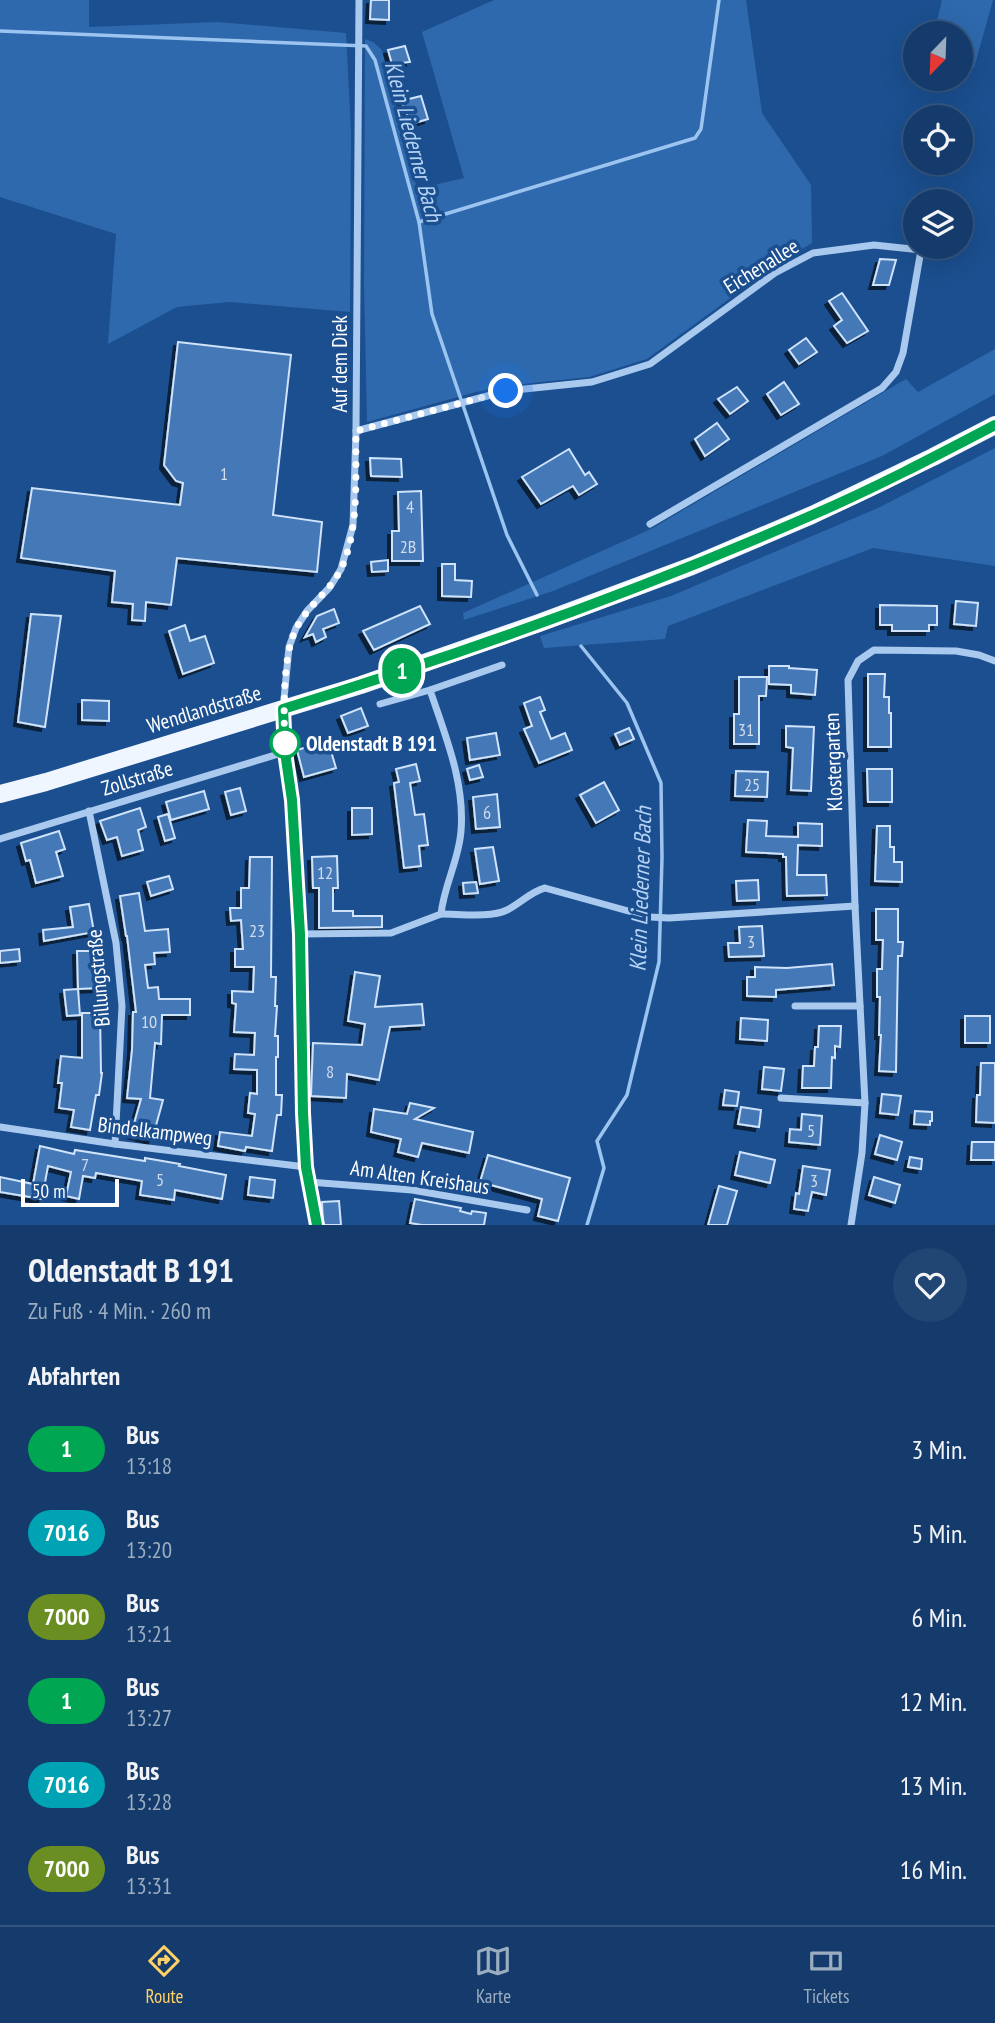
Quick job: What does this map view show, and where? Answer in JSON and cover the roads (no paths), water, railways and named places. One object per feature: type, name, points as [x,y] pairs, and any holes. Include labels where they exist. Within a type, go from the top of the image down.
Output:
[{"type":"main road","name":"Wendlandstraße","points":[[0,794],[361,685],[539,623],[692,566],[812,515],[995,425]]},
{"type":"street","name":"Auf dem Diek","points":[[317,1225],[306,1167],[300,934],[292,800],[285,752],[283,709],[289,647],[296,628],[307,611],[330,587],[341,569],[353,525],[359,0]]},
{"type":"street","name":"Eichenallee","points":[[356,431],[506,391],[592,382],[650,364],[775,273],[813,253],[874,245],[921,250],[903,353],[896,372],[882,388],[650,524]]},
{"type":"street","name":"Klostergarten","points":[[851,1225],[862,1153],[864,1103],[848,680],[858,661],[874,650],[956,651],[995,661]]},
{"type":"street","points":[[380,704],[502,665]]},
{"type":"street","points":[[430,690],[453,759],[460,795],[461,831],[456,863],[443,898],[441,914]]},
{"type":"street","name":"Zollstraße","points":[[0,839],[285,752]]},
{"type":"street","name":"Billungstraße","points":[[89,811],[117,943],[122,1006],[115,1144]]},
{"type":"street","points":[[300,934],[391,933],[441,914],[506,911],[535,891],[545,888],[650,917],[855,906]]},
{"type":"street","points":[[795,1006],[860,1006]]},
{"type":"street","points":[[781,1098],[864,1103]]},
{"type":"street","name":"Bindelkampweg","points":[[0,1127],[306,1167]]},
{"type":"street","name":"Am Alten Kreishaus","points":[[309,1182],[412,1190],[527,1210]]},
{"type":"waterway","points":[[419,222],[695,138],[701,129],[719,0]]},
{"type":"waterway","name":"Klein Liederner Bach","points":[[0,31],[366,46],[375,60],[419,222],[432,314],[507,535],[537,595]]},
{"type":"waterway","name":"Klein Liederner Bach","points":[[581,646],[627,703],[661,783],[662,858],[659,962],[627,1095],[597,1141],[604,1168],[587,1225]]},
{"type":"place","name":"Oldenstadt B 191","points":[[285,743]]}]
